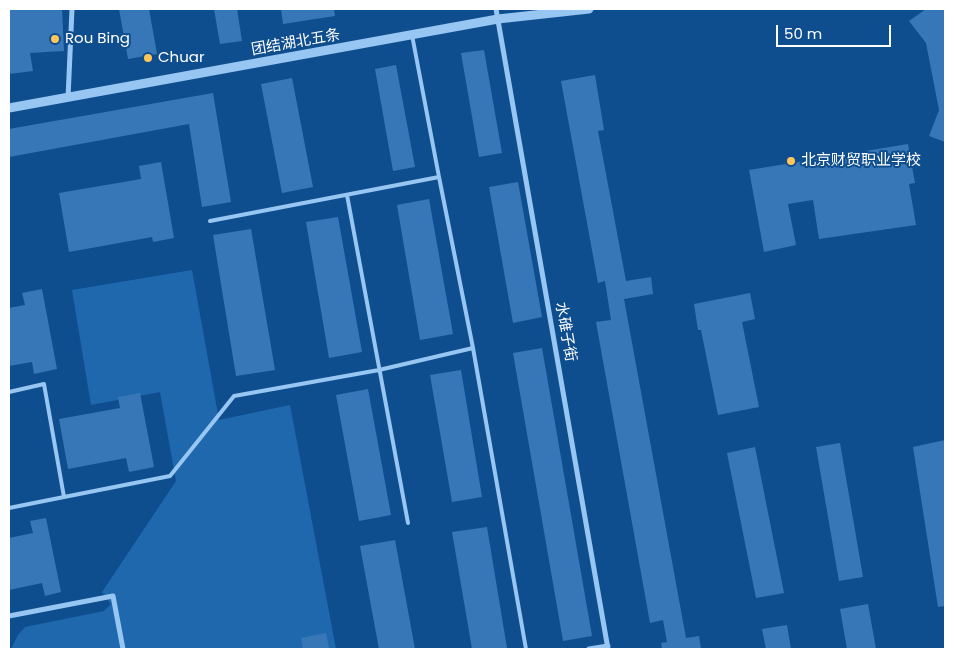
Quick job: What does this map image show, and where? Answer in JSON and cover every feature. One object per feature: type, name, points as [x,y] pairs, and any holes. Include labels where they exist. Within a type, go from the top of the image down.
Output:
[{"type":"street","points":[[68,98],[72,9]]},
{"type":"street","name":"水碓子街","points":[[496,9],[608,648]]},
{"type":"street","name":"团结湖北五条","points":[[9,108],[498,19],[588,9]]},
{"type":"street","points":[[9,616],[113,596],[123,649]]},
{"type":"street","points":[[589,649],[608,648]]},
{"type":"lane","points":[[412,35],[473,348],[526,649]]},
{"type":"lane","points":[[210,221],[439,177]]},
{"type":"lane","points":[[347,195],[408,523]]},
{"type":"lane","points":[[9,508],[170,476],[234,396],[379,370],[473,348]]},
{"type":"lane","points":[[9,392],[44,384],[64,497]]},
{"type":"shaded area","points":[[192,270],[219,420],[290,405],[336,649],[11,649],[18,635],[25,627],[104,611],[111,604],[102,592],[176,481],[160,392],[91,405],[72,290]]},
{"type":"building","points":[[9,9],[62,9],[64,51],[30,53],[33,71],[9,74]]},
{"type":"building","points":[[119,9],[149,9],[157,54],[128,59]]},
{"type":"building","points":[[214,9],[237,9],[242,41],[220,44]]},
{"type":"building","points":[[281,9],[334,9],[335,16],[283,24]]},
{"type":"building","points":[[926,9],[945,9],[945,142],[929,136],[939,110],[926,43],[909,21]]},
{"type":"building","points":[[484,50],[502,153],[479,157],[461,53]]},
{"type":"building","points":[[396,65],[415,167],[393,171],[375,69]]},
{"type":"building","points":[[595,75],[604,130],[598,131],[626,281],[651,277],[653,294],[624,299],[686,638],[699,636],[701,649],[662,649],[661,643],[667,642],[663,620],[650,623],[596,322],[611,320],[605,281],[598,283],[561,81]]},
{"type":"building","points":[[292,78],[313,187],[282,193],[261,84]]},
{"type":"building","points":[[213,93],[231,202],[202,207],[189,124],[9,157],[9,129]]},
{"type":"building","points":[[908,144],[915,183],[909,184],[916,225],[819,239],[813,200],[788,204],[796,245],[764,252],[749,170]]},
{"type":"building","points":[[161,162],[174,238],[153,242],[152,237],[69,252],[59,193],[141,179],[139,166]]},
{"type":"building","points":[[518,182],[542,317],[513,323],[489,187]]},
{"type":"building","points":[[429,199],[453,334],[420,340],[397,205]]},
{"type":"building","points":[[338,217],[362,352],[329,358],[306,222]]},
{"type":"building","points":[[251,229],[275,370],[236,376],[213,235]]},
{"type":"building","points":[[42,289],[57,369],[34,374],[32,362],[9,366],[9,308],[25,305],[22,293]]},
{"type":"building","points":[[750,293],[755,319],[742,322],[759,407],[718,415],[701,330],[698,330],[694,304]]},
{"type":"building","points":[[542,348],[592,636],[563,641],[513,353]]},
{"type":"building","points":[[461,370],[482,497],[452,502],[430,375]]},
{"type":"building","points":[[368,389],[391,515],[359,521],[336,395]]},
{"type":"building","points":[[140,393],[154,467],[129,472],[126,458],[68,469],[59,419],[120,408],[118,397]]},
{"type":"building","points":[[945,440],[945,606],[938,607],[913,447]]},
{"type":"building","points":[[840,443],[863,577],[839,581],[816,447]]},
{"type":"building","points":[[755,447],[784,593],[756,598],[727,453]]},
{"type":"building","points":[[46,518],[61,592],[45,596],[42,583],[9,590],[9,538],[33,533],[30,521]]},
{"type":"building","points":[[487,527],[507,648],[472,649],[452,532]]},
{"type":"building","points":[[395,540],[415,649],[379,649],[360,546]]},
{"type":"building","points":[[868,604],[876,649],[847,649],[840,609]]},
{"type":"building","points":[[787,625],[791,649],[766,649],[762,629]]},
{"type":"building","points":[[326,633],[329,649],[303,649],[301,638]]},
{"type":"place","name":"Rou Bing","points":[[55,39]]},
{"type":"place","name":"Chuar","points":[[148,58]]},
{"type":"place","name":"北京财贸职业学校","points":[[791,161]]}]
